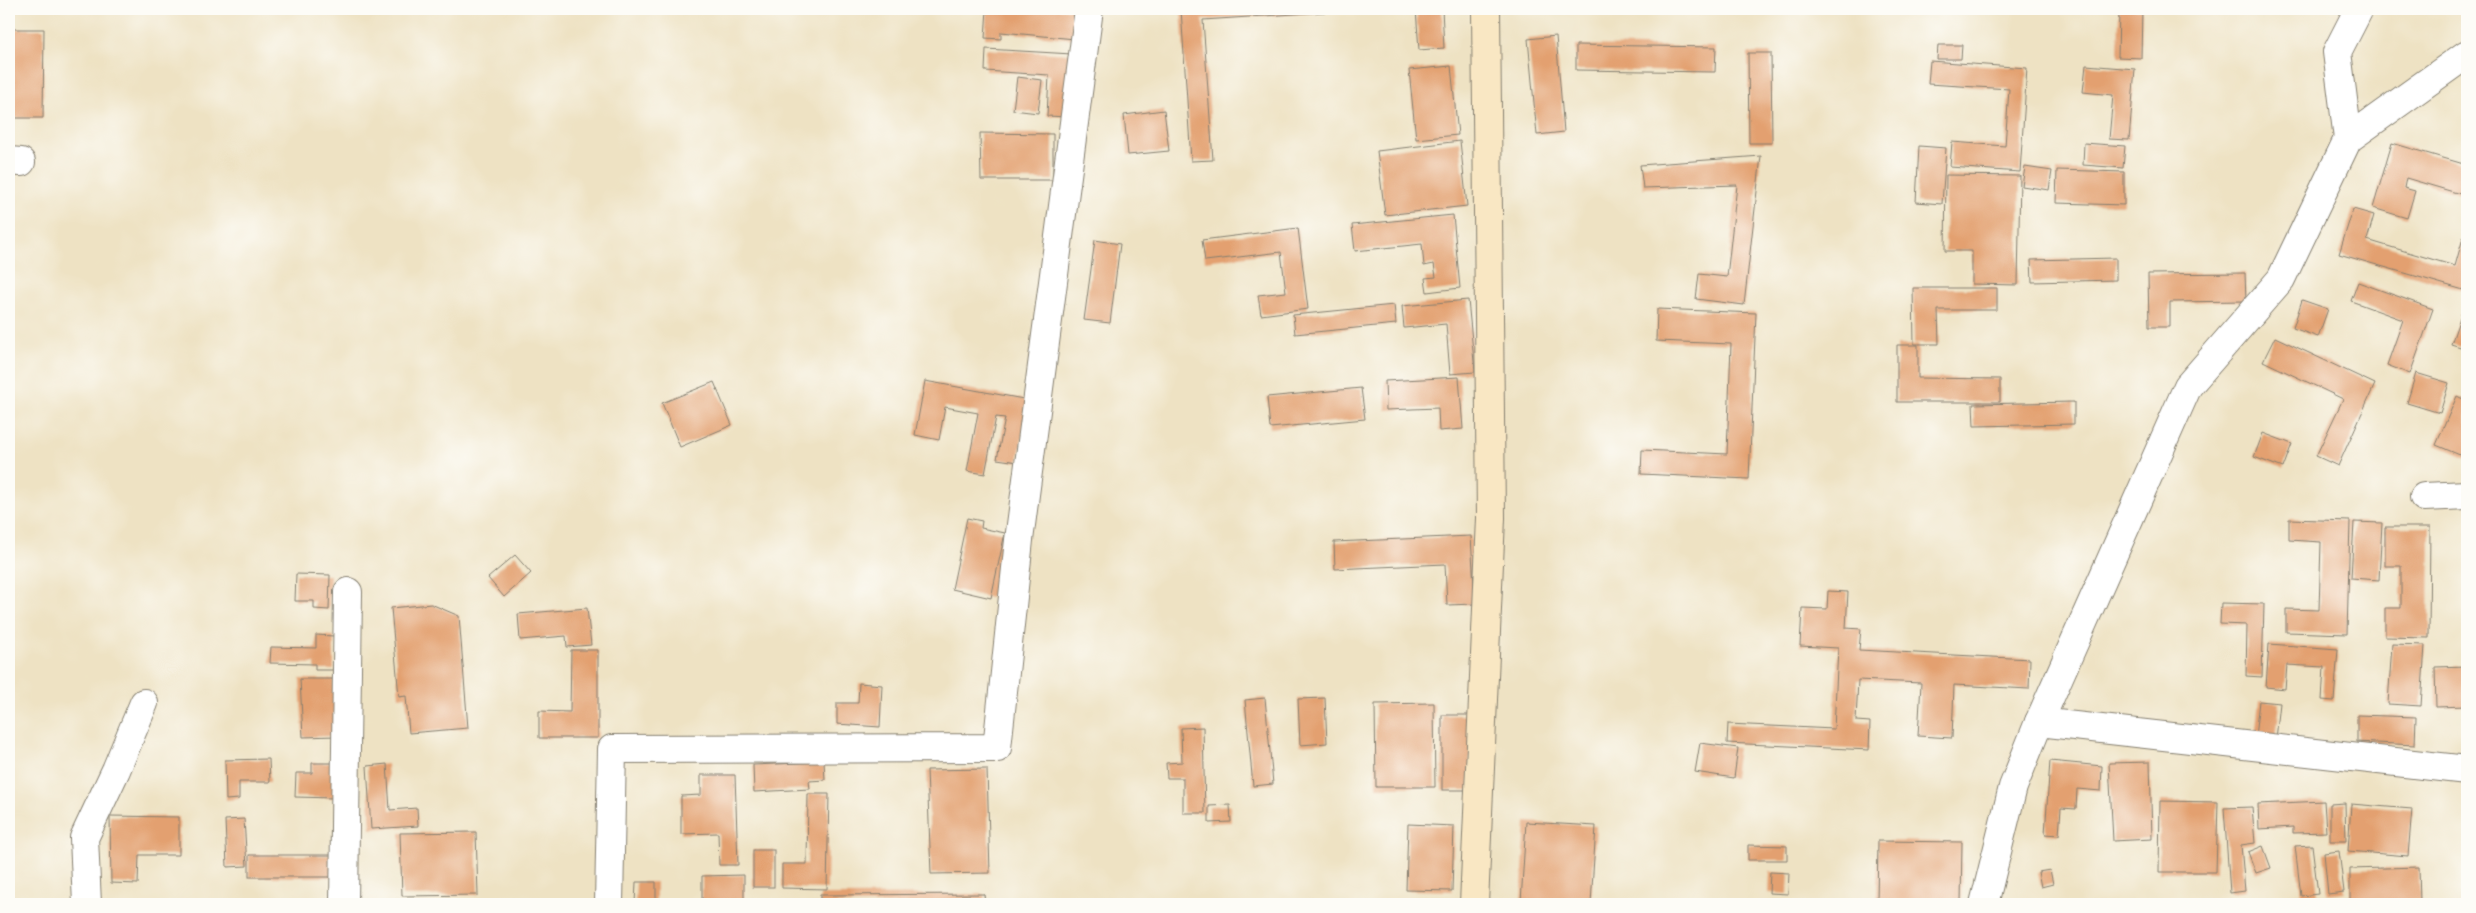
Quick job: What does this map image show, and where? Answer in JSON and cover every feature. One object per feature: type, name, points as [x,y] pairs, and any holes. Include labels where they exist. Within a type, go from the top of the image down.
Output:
[{"type":"street","points":[[609,904],[612,749],[997,748],[1019,540],[1089,9]]},
{"type":"street","points":[[1474,904],[1491,518],[1486,9]]},
{"type":"street","points":[[2348,139],[2337,52],[2359,9]]},
{"type":"street","points":[[1984,904],[2013,787],[2039,722],[2188,386],[2281,278],[2348,139],[2467,54]]},
{"type":"street","points":[[2424,497],[2467,495]]},
{"type":"street","points":[[344,904],[348,592]]},
{"type":"street","points":[[87,904],[84,838],[116,770],[144,703]]},
{"type":"street","points":[[2039,722],[2467,770]]},
{"type":"building","points":[[987,9],[1078,9],[1075,39],[1001,32],[1001,39],[985,38]]},
{"type":"building","points":[[1181,9],[1356,10],[1203,20],[1213,160],[1191,161]]},
{"type":"building","points":[[1416,9],[1442,9],[1444,48],[1419,50]]},
{"type":"building","points":[[2119,9],[2142,9],[2141,58],[2118,57]]},
{"type":"building","points":[[9,29],[44,29],[43,118],[9,118]]},
{"type":"building","points":[[1556,36],[1564,132],[1537,135],[1528,39]]},
{"type":"building","points":[[1576,45],[1716,47],[1715,72],[1576,70]]},
{"type":"building","points":[[1938,45],[1962,45],[1961,59],[1937,59]]},
{"type":"building","points":[[986,49],[1072,54],[1068,117],[1047,116],[1049,75],[985,71]]},
{"type":"building","points":[[1748,53],[1771,53],[1772,143],[1749,143]]},
{"type":"building","points":[[1930,61],[2027,68],[2020,172],[1950,167],[1952,142],[2005,146],[2009,89],[1928,84]]},
{"type":"building","points":[[2086,65],[2135,69],[2129,140],[2109,139],[2113,95],[2083,92]]},
{"type":"building","points":[[1451,66],[1458,135],[1416,139],[1409,70]]},
{"type":"building","points":[[1017,77],[1042,80],[1038,113],[1013,110]]},
{"type":"building","points":[[1164,110],[1169,151],[1128,155],[1124,115]]},
{"type":"building","points":[[980,133],[1053,134],[1053,180],[981,180]]},
{"type":"building","points":[[1460,141],[1467,206],[1385,215],[1377,151]]},
{"type":"building","points":[[2084,143],[2125,146],[2123,168],[2083,165]]},
{"type":"building","points":[[2392,143],[2467,165],[2467,196],[2406,178],[2404,188],[2415,191],[2407,218],[2373,208]]},
{"type":"building","points":[[1919,146],[1946,148],[1942,204],[1916,202]]},
{"type":"building","points":[[1761,156],[1744,305],[1696,299],[1699,274],[1727,277],[1737,185],[1643,188],[1640,165]]},
{"type":"building","points":[[2025,167],[2052,171],[2049,190],[2022,186]]},
{"type":"building","points":[[2057,170],[2124,172],[2124,205],[2056,203]]},
{"type":"building","points":[[1946,175],[2020,176],[2018,285],[1972,284],[1972,251],[1945,251]]},
{"type":"building","points":[[2353,209],[2374,215],[2367,240],[2455,266],[2467,224],[2467,291],[2339,254]]},
{"type":"building","points":[[1453,215],[1460,288],[1427,292],[1425,278],[1436,277],[1434,264],[1424,266],[1422,244],[1355,251],[1352,225]]},
{"type":"building","points":[[1298,228],[1308,309],[1261,315],[1258,295],[1286,292],[1281,252],[1205,261],[1202,240]]},
{"type":"building","points":[[1095,240],[1120,244],[1110,323],[1084,320]]},
{"type":"building","points":[[2116,258],[2116,280],[2032,282],[2031,260]]},
{"type":"building","points":[[2245,273],[2246,301],[2170,302],[2170,327],[2149,327],[2148,274]]},
{"type":"building","points":[[2358,282],[2433,309],[2410,374],[2387,365],[2403,320],[2351,301]]},
{"type":"building","points":[[1913,288],[1997,288],[1997,310],[1938,310],[1939,344],[1914,344]]},
{"type":"building","points":[[2467,297],[2467,349],[2451,344]]},
{"type":"building","points":[[1468,300],[1475,372],[1450,374],[1446,324],[1404,328],[1402,306]]},
{"type":"building","points":[[2302,300],[2328,309],[2318,337],[2293,328]]},
{"type":"building","points":[[1394,305],[1396,324],[1295,334],[1293,315]]},
{"type":"building","points":[[1657,309],[1756,313],[1749,479],[1641,474],[1642,450],[1727,454],[1731,344],[1656,341]]},
{"type":"building","points":[[2275,337],[2375,384],[2338,466],[2316,456],[2343,399],[2263,361]]},
{"type":"building","points":[[1897,345],[1918,345],[1918,378],[2000,379],[2000,402],[1897,402]]},
{"type":"building","points":[[2416,373],[2449,383],[2440,413],[2407,403]]},
{"type":"building","points":[[1459,377],[1463,429],[1439,431],[1438,408],[1386,410],[1385,381]]},
{"type":"building","points":[[925,381],[1029,400],[1018,462],[997,459],[1005,418],[996,417],[985,474],[967,471],[978,413],[945,407],[939,440],[915,435]]},
{"type":"building","points":[[714,382],[732,425],[680,447],[662,403]]},
{"type":"building","points":[[1361,388],[1365,419],[1270,428],[1267,397]]},
{"type":"building","points":[[2457,396],[2467,401],[2467,458],[2436,445]]},
{"type":"building","points":[[2074,402],[2074,424],[1974,426],[1973,404]]},
{"type":"building","points":[[2263,433],[2292,444],[2283,468],[2254,457]]},
{"type":"building","points":[[967,518],[982,521],[981,528],[1005,533],[991,598],[952,589]]},
{"type":"building","points":[[2289,519],[2350,521],[2347,634],[2286,632],[2286,609],[2319,610],[2321,542],[2289,540]]},
{"type":"building","points":[[2354,522],[2382,523],[2379,580],[2351,578]]},
{"type":"building","points":[[2385,527],[2430,527],[2429,638],[2385,637],[2385,608],[2401,608],[2401,566],[2385,566]]},
{"type":"building","points":[[1471,536],[1475,604],[1447,605],[1445,564],[1335,569],[1334,542]]},
{"type":"building","points":[[515,555],[531,573],[504,597],[488,578]]},
{"type":"building","points":[[296,574],[330,575],[329,610],[314,609],[314,601],[295,601]]},
{"type":"building","points":[[1828,591],[1848,592],[1846,628],[1861,629],[1859,650],[2030,659],[2029,689],[1954,685],[1952,738],[1918,736],[1921,683],[1858,680],[1856,721],[1870,722],[1869,750],[1727,743],[1728,724],[1834,729],[1838,648],[1800,646],[1802,608],[1827,609]]},
{"type":"building","points":[[2221,603],[2264,604],[2262,677],[2246,676],[2247,625],[2220,624]]},
{"type":"building","points":[[431,604],[459,616],[468,728],[409,733],[406,696],[399,697],[391,608]]},
{"type":"building","points":[[587,608],[591,645],[567,647],[566,636],[520,640],[518,614]]},
{"type":"building","points":[[316,635],[334,636],[334,670],[315,670],[315,664],[270,663],[271,647],[316,648]]},
{"type":"building","points":[[2269,644],[2338,649],[2334,701],[2322,700],[2324,667],[2287,665],[2285,689],[2266,687]]},
{"type":"building","points":[[2392,644],[2425,645],[2421,706],[2388,704]]},
{"type":"building","points":[[571,650],[598,650],[598,738],[539,738],[539,711],[570,712]]},
{"type":"building","points":[[2467,666],[2467,706],[2436,707],[2435,667]]},
{"type":"building","points":[[300,679],[334,679],[336,736],[303,737]]},
{"type":"building","points":[[859,683],[882,685],[880,727],[837,724],[837,703],[858,703]]},
{"type":"building","points":[[1265,698],[1273,784],[1253,786],[1245,700]]},
{"type":"building","points":[[1325,698],[1327,743],[1300,745],[1298,699]]},
{"type":"building","points":[[2259,701],[2280,703],[2276,739],[2255,737]]},
{"type":"building","points":[[1434,703],[1435,787],[1376,787],[1375,704]]},
{"type":"building","points":[[1442,715],[1470,715],[1470,790],[1442,790]]},
{"type":"building","points":[[2357,715],[2416,717],[2415,745],[2357,742]]},
{"type":"building","points":[[1203,727],[1205,813],[1183,813],[1183,778],[1167,778],[1166,763],[1182,762],[1181,728]]},
{"type":"building","points":[[1700,743],[1738,748],[1734,778],[1695,772]]},
{"type":"building","points":[[269,759],[270,782],[239,782],[239,799],[226,800],[225,760]]},
{"type":"building","points":[[2050,761],[2102,766],[2101,791],[2077,789],[2076,809],[2061,808],[2059,835],[2045,834]]},
{"type":"building","points":[[824,762],[825,780],[809,781],[810,789],[754,792],[753,765]]},
{"type":"building","points":[[2150,762],[2152,839],[2113,841],[2109,763]]},
{"type":"building","points":[[312,763],[334,763],[334,798],[295,797],[296,773],[312,773]]},
{"type":"building","points":[[387,764],[390,810],[417,808],[418,826],[371,829],[367,766]]},
{"type":"building","points":[[987,769],[990,873],[931,874],[927,770]]},
{"type":"building","points":[[701,775],[735,775],[738,865],[719,865],[718,833],[681,834],[681,796],[701,795]]},
{"type":"building","points":[[808,794],[829,794],[827,889],[782,888],[782,864],[807,864]]},
{"type":"building","points":[[2160,801],[2218,802],[2216,872],[2159,872]]},
{"type":"building","points":[[2324,801],[2326,832],[2293,833],[2293,827],[2259,829],[2258,804]]},
{"type":"building","points":[[2345,803],[2346,841],[2330,841],[2330,804]]},
{"type":"building","points":[[2351,804],[2412,809],[2408,856],[2348,851]]},
{"type":"building","points":[[1230,805],[1231,822],[1209,823],[1209,806]]},
{"type":"building","points":[[2252,807],[2255,843],[2241,845],[2245,891],[2230,893],[2224,808]]},
{"type":"building","points":[[110,816],[179,817],[179,855],[139,855],[138,884],[111,883]]},
{"type":"building","points":[[244,819],[247,866],[227,867],[225,820]]},
{"type":"building","points":[[1526,822],[1596,826],[1591,904],[1521,902]]},
{"type":"building","points":[[1408,824],[1454,826],[1452,891],[1406,890]]},
{"type":"building","points":[[476,832],[478,895],[402,896],[400,833]]},
{"type":"building","points":[[1878,841],[1962,842],[1961,904],[1877,904]]},
{"type":"building","points":[[1748,845],[1787,846],[1787,860],[1748,860]]},
{"type":"building","points":[[2312,845],[2318,894],[2301,896],[2295,846]]},
{"type":"building","points":[[2263,846],[2271,868],[2256,873],[2248,852]]},
{"type":"building","points":[[753,850],[774,850],[774,887],[753,887]]},
{"type":"building","points":[[2339,851],[2344,892],[2328,894],[2324,853]]},
{"type":"building","points":[[249,855],[335,855],[335,877],[249,877]]},
{"type":"building","points":[[2419,867],[2420,903],[2350,904],[2350,869]]},
{"type":"building","points":[[2050,870],[2053,884],[2041,887],[2038,872]]},
{"type":"building","points":[[1770,872],[1789,873],[1788,894],[1769,893]]},
{"type":"building","points":[[744,875],[744,904],[723,904],[723,900],[702,900],[702,876]]},
{"type":"building","points":[[636,882],[656,882],[656,904],[635,904]]},
{"type":"building","points":[[984,894],[985,904],[820,904],[820,895]]}]
